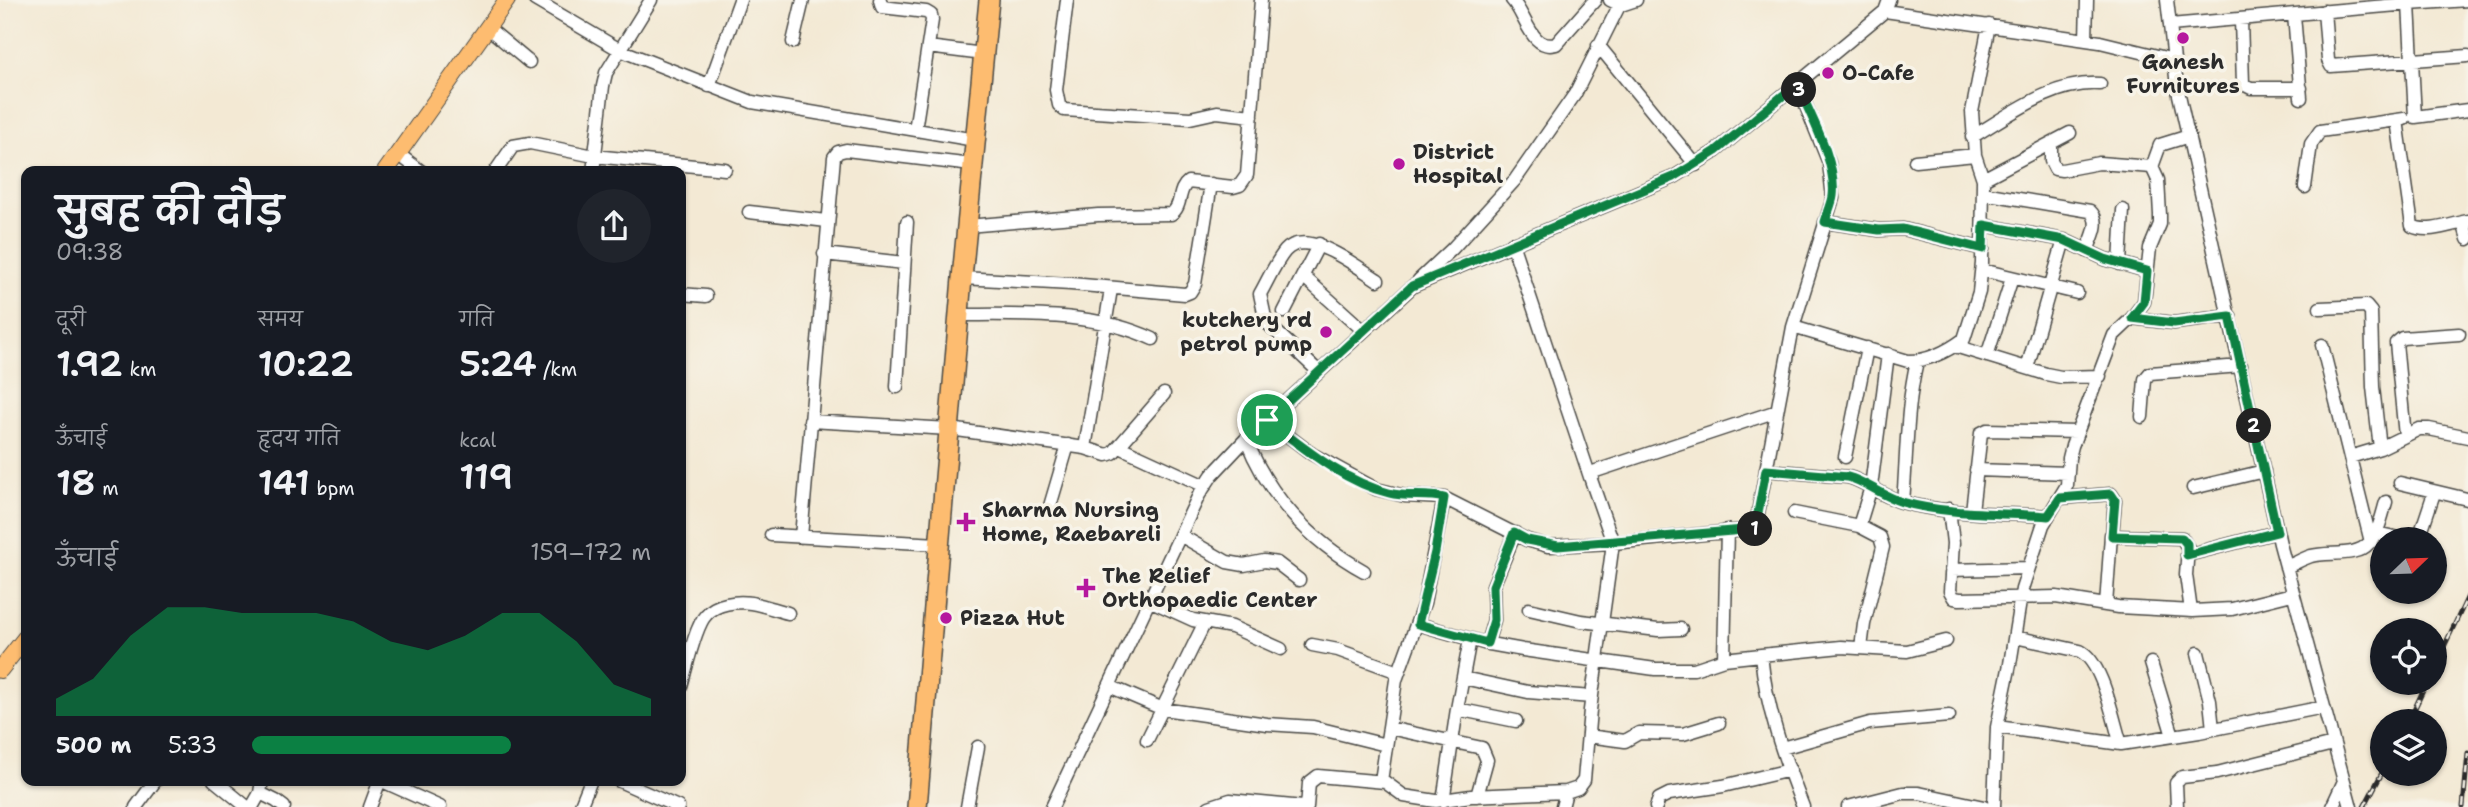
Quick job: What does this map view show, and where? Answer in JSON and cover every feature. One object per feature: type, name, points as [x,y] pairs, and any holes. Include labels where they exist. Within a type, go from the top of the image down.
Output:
[{"type":"highway","points":[[918,807],[962,278],[989,0]]},
{"type":"main road","points":[[388,166],[507,0]]},
{"type":"main road","points":[[0,670],[20,656]]},
{"type":"street","points":[[535,0],[620,50],[752,102],[975,140]]},
{"type":"street","points":[[593,166],[606,73],[651,0]]},
{"type":"street","points":[[709,86],[740,0]]},
{"type":"street","points":[[793,42],[803,0]]},
{"type":"street","points":[[880,0],[882,7],[887,9],[926,12],[931,15],[915,130]]},
{"type":"street","points":[[1067,0],[1056,90],[1059,105],[1064,110],[1190,118],[1217,112],[1252,116]]},
{"type":"street","points":[[967,226],[1098,215],[1171,214],[1179,205],[1184,185],[1193,182],[1240,186],[1245,181],[1261,0]]},
{"type":"street","points":[[1512,0],[1537,41],[1549,46],[1556,44],[1595,0]]},
{"type":"street","points":[[1052,807],[1180,535],[1212,475],[1246,439],[1452,249],[1515,180],[1575,94],[1618,2],[1636,0]]},
{"type":"street","points":[[2086,40],[2087,0]]},
{"type":"street","points":[[2167,0],[2177,86],[2277,532],[2351,807]]},
{"type":"street","points":[[2170,25],[2461,0]]},
{"type":"street","points":[[2402,3],[2412,61],[2415,117]]},
{"type":"street","points":[[1412,286],[1674,177],[1696,164],[1797,84],[1887,5],[2086,40],[2174,60]]},
{"type":"street","points":[[2324,11],[2328,60],[2332,66],[2468,56]]},
{"type":"street","points":[[2241,20],[2243,84],[2251,88],[2301,93],[2294,15]]},
{"type":"street","points":[[1793,327],[1917,361],[1943,352],[1964,339],[1979,292],[1982,270],[1983,179],[1972,137],[1972,112],[1989,24]]},
{"type":"street","points":[[487,27],[529,62]]},
{"type":"street","points":[[1598,45],[1696,164]]},
{"type":"street","points":[[928,47],[983,54]]},
{"type":"street","points":[[1267,420],[1312,454],[1376,489],[1405,496],[1444,498],[1527,540],[1548,546],[1613,543],[1755,529],[1793,327],[1833,198],[1832,173],[1825,150],[1797,84]]},
{"type":"street","points":[[1972,137],[2048,94],[2081,84],[2100,84]]},
{"type":"street","points":[[2305,187],[2311,144],[2317,134],[2324,130],[2468,110]]},
{"type":"street","points":[[2397,120],[2412,226],[2418,229],[2434,228],[2465,221],[2468,239]]},
{"type":"street","points":[[1983,179],[2070,133]]},
{"type":"street","points":[[1994,807],[1997,727],[2028,568],[2048,516],[2067,485],[2069,458],[2077,432],[2114,335],[2144,302],[2152,238],[2157,231],[2161,215],[2158,180],[2152,167],[2160,145],[2189,136]]},
{"type":"street","points":[[499,166],[513,146],[530,143],[660,166]]},
{"type":"street","points":[[2051,143],[2051,161],[2055,169],[2099,163],[2152,167]]},
{"type":"street","points":[[801,537],[831,164],[838,152],[846,150],[972,165]]},
{"type":"street","points":[[397,153],[414,166]]},
{"type":"street","points":[[1915,161],[1975,155]]},
{"type":"street","points":[[686,168],[725,169]]},
{"type":"street","points":[[962,278],[1179,294],[1190,292],[1195,284],[1211,184]]},
{"type":"street","points":[[1983,193],[2090,211],[2096,217],[2097,223],[2087,251]]},
{"type":"street","points":[[2120,264],[2123,210]]},
{"type":"street","points":[[749,212],[827,221]]},
{"type":"street","points":[[897,387],[907,222]]},
{"type":"street","points":[[1825,222],[1879,230],[1903,229],[1983,249]]},
{"type":"street","points":[[1984,225],[2064,240],[2120,264],[2147,271]]},
{"type":"street","points":[[2026,368],[2064,240]]},
{"type":"street","points":[[1209,807],[1230,800],[1305,807],[1309,783],[1318,776],[1381,781],[1390,784],[1404,796],[1443,801],[1477,796],[1566,792],[1578,788],[1584,780],[1596,663],[1613,543],[1513,243]]},
{"type":"street","points":[[1284,312],[1319,244]]},
{"type":"street","points":[[1319,372],[1266,323],[1260,294],[1286,249],[1297,245],[1319,244],[1378,280]]},
{"type":"street","points":[[824,254],[904,263]]},
{"type":"street","points":[[1982,270],[2077,293]]},
{"type":"street","points":[[1303,276],[1364,331]]},
{"type":"street","points":[[1987,356],[2012,278]]},
{"type":"street","points":[[1085,448],[1111,289]]},
{"type":"street","points":[[686,294],[706,296]]},
{"type":"street","points":[[2320,308],[2366,306],[2371,312],[2373,387],[2380,448]]},
{"type":"street","points":[[959,315],[1026,315],[1105,324],[1132,330],[1153,339]]},
{"type":"street","points":[[2132,318],[2174,323],[2230,316]]},
{"type":"street","points":[[2405,436],[2396,343],[2402,338],[2459,334]]},
{"type":"street","points":[[2322,345],[2370,527]]},
{"type":"street","points":[[1955,346],[2061,377],[2099,376]]},
{"type":"street","points":[[1844,457],[1867,348]]},
{"type":"street","points":[[1859,526],[1871,487],[1888,354]]},
{"type":"street","points":[[1903,502],[1909,400],[1917,361]]},
{"type":"street","points":[[2142,417],[2144,379],[2150,373],[2241,366]]},
{"type":"street","points":[[810,421],[950,429],[1068,445],[1107,455],[1120,447],[1164,394]]},
{"type":"street","points":[[1590,477],[1596,471],[1777,411]]},
{"type":"street","points":[[2350,457],[2380,448],[2424,429],[2468,436]]},
{"type":"street","points":[[1972,511],[1980,436],[1984,431],[2077,432]]},
{"type":"street","points":[[1246,439],[1258,465],[1291,515],[1343,558],[1364,570]]},
{"type":"street","points":[[1050,506],[1068,445]]},
{"type":"street","points":[[1120,447],[1205,486]]},
{"type":"street","points":[[1766,470],[1848,477],[1903,502],[1949,509],[2048,516]]},
{"type":"street","points":[[1976,470],[2068,473]]},
{"type":"street","points":[[2193,488],[2264,471]]},
{"type":"street","points":[[2400,483],[2467,499]]},
{"type":"street","points":[[2060,498],[2107,493],[2114,495],[2106,605]]},
{"type":"street","points":[[2423,527],[2434,493]]},
{"type":"street","points":[[1381,781],[1398,672],[1418,624],[1444,498]]},
{"type":"street","points":[[2377,527],[2386,502]]},
{"type":"street","points":[[1949,509],[1953,543],[1950,591],[1954,598],[2073,598],[2106,605],[2191,611],[2232,608],[2292,594]]},
{"type":"street","points":[[1794,513],[1859,526],[1877,533],[1880,537],[1883,547],[1864,624],[1861,648]]},
{"type":"street","points":[[1724,659],[1727,530]]},
{"type":"street","points":[[2187,555],[2277,532]]},
{"type":"street","points":[[1487,643],[1494,620],[1493,586],[1514,533]]},
{"type":"street","points":[[771,535],[939,544]]},
{"type":"street","points":[[1180,535],[1227,562],[1244,565],[1264,561],[1277,563],[1299,580]]},
{"type":"street","points":[[2111,535],[2182,538],[2187,544],[2186,575],[2191,611]]},
{"type":"street","points":[[2286,568],[2316,555],[2354,552],[2370,539]]},
{"type":"street","points":[[1951,570],[2028,568]]},
{"type":"street","points":[[1149,600],[1193,620],[1232,627],[1281,649]]},
{"type":"street","points":[[686,662],[706,614],[721,605],[752,603],[788,613]]},
{"type":"street","points":[[1529,609],[1581,621],[1658,630],[1681,629]]},
{"type":"street","points":[[1147,740],[1205,622]]},
{"type":"street","points":[[1418,624],[1487,643],[1596,663],[1682,670],[1724,659],[1812,648],[1907,651],[1946,641]]},
{"type":"street","points":[[2015,637],[2088,655],[2098,671],[2121,744]]},
{"type":"street","points":[[1443,801],[1471,639]]},
{"type":"street","points":[[1312,645],[1338,650],[1398,672]]},
{"type":"street","points":[[2198,653],[2210,701],[2213,729]]},
{"type":"street","points":[[1761,655],[1767,698],[1804,807]]},
{"type":"street","points":[[2151,663],[2173,736]]},
{"type":"street","points":[[1463,678],[1528,692],[1592,697]]},
{"type":"street","points":[[1109,687],[1163,709],[1267,724],[1313,727],[1386,745]]},
{"type":"street","points":[[1997,727],[2121,744],[2324,707]]},
{"type":"street","points":[[1457,709],[1516,721]]},
{"type":"street","points":[[1782,748],[1870,723],[1949,716]]},
{"type":"street","points":[[1588,736],[1625,741],[1639,733],[1683,734],[1719,723]]},
{"type":"street","points":[[1389,728],[1477,745],[1485,751],[1487,760],[1477,796]]},
{"type":"street","points":[[2177,807],[2176,783],[2182,777],[2217,773],[2333,744]]},
{"type":"street","points":[[967,807],[978,747]]},
{"type":"street","points":[[1656,807],[1659,799],[1669,794],[1723,786],[1790,770]]},
{"type":"street","points":[[2332,807],[2344,781]]},
{"type":"street","points":[[137,807],[152,786]]},
{"type":"street","points":[[222,786],[249,807],[261,787],[284,807]]},
{"type":"street","points":[[370,807],[378,786]]},
{"type":"street","points":[[393,786],[440,807]]},
{"type":"street","points":[[580,807],[589,786]]},
{"type":"street","points":[[630,786],[678,807]]},
{"type":"street","points":[[648,794],[650,786]]},
{"type":"street","points":[[1562,807],[1566,792]]},
{"type":"street","points":[[1848,807],[1903,793],[1919,793],[1984,807]]},
{"type":"railway","points":[[2447,640],[2468,596]]},
{"type":"railway","points":[[2415,709],[2421,695]]},
{"type":"railway","points":[[2463,807],[2468,753]]},
{"type":"railway","points":[[2364,807],[2375,786]]},
{"type":"place","name":"Ganesh Furnitures","points":[[2183,38]]},
{"type":"place","name":"O-Cafe","points":[[1828,73]]},
{"type":"place","name":"District Hospital","points":[[1399,164]]},
{"type":"place","name":"kutchery rd petrol pump","points":[[1326,332]]},
{"type":"place","name":"Sharma Nursing Home, Raebareli","points":[[966,522]]},
{"type":"place","name":"The Relief Orthopaedic Center","points":[[1086,588]]},
{"type":"place","name":"Pizza Hut","points":[[946,618]]},
{"type":"route","points":[[1797,84],[1832,173],[1833,198],[1825,222],[1879,230],[1903,229],[1983,249],[1984,225],[2064,240],[2105,259],[2147,271],[2144,302],[2132,318],[2174,323],[2230,316],[2277,532],[2187,555],[2187,544],[2182,538],[2112,536],[2110,533],[2115,500],[2114,495],[2107,493],[2060,498],[2048,516],[1949,509],[1903,502],[1857,479],[1766,470],[1755,529],[1558,546],[1527,540],[1514,533],[1493,586],[1494,620],[1487,643],[1418,624],[1444,498],[1405,496],[1376,489],[1312,454],[1267,420],[1412,286],[1674,177],[1716,151],[1797,84]]}]
